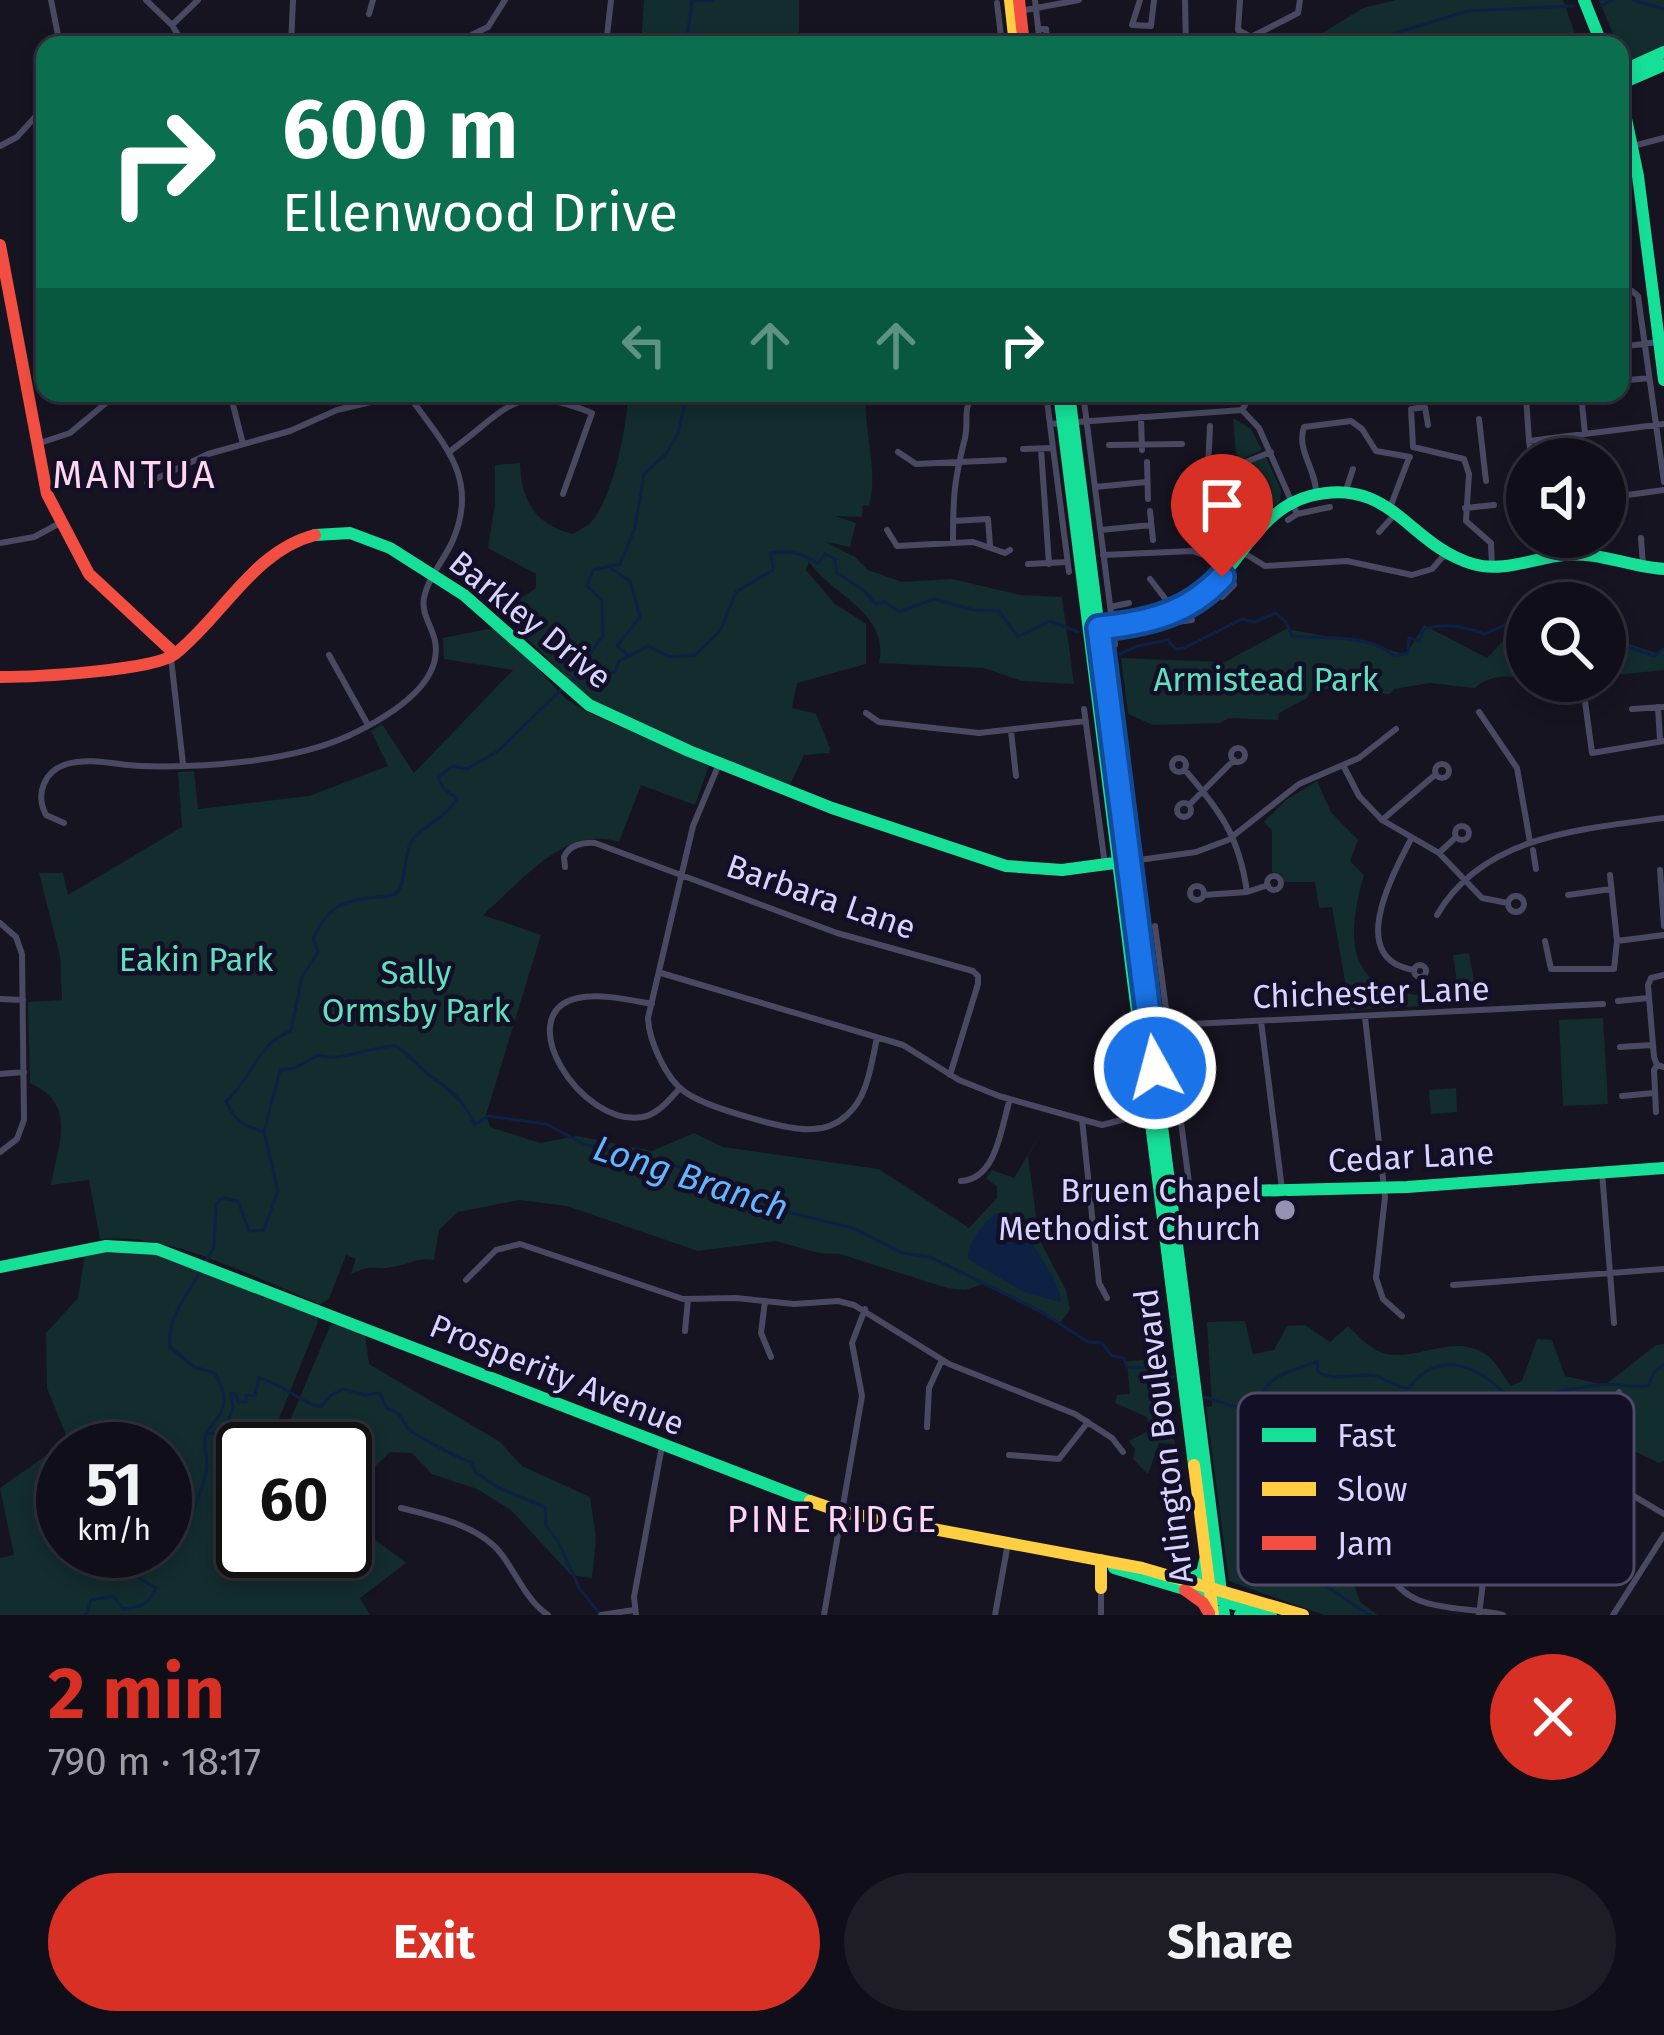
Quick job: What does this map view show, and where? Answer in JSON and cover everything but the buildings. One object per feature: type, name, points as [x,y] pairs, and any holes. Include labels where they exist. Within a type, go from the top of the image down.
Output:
[{"type":"main road","points":[[1585,0],[1599,36]]},
{"type":"main road","points":[[1013,3],[1015,36]]},
{"type":"main road","points":[[1013,3],[1022,36]]},
{"type":"main road","points":[[1629,68],[1664,52]]},
{"type":"main road","points":[[1629,83],[1664,65]]},
{"type":"main road","points":[[1629,125],[1657,379]]},
{"type":"main road","points":[[0,245],[47,494],[89,574],[173,656]]},
{"type":"main road","name":"Arlington Boulevard","points":[[1062,402],[1106,627],[1117,863]]},
{"type":"main road","name":"Arlington Boulevard","points":[[1069,402],[1117,863],[1144,1026],[1218,1598],[1211,1615]]},
{"type":"main road","points":[[1106,627],[1173,613],[1203,595],[1269,517],[1316,494],[1345,493],[1394,508],[1464,561],[1492,567],[1573,554],[1664,569]]},
{"type":"main road","name":"Barkley Drive","points":[[173,656],[265,561],[304,537],[335,532],[364,536],[434,575],[490,615],[573,694],[613,719],[832,808],[1006,866],[1042,870],[1117,863]]},
{"type":"main road","points":[[0,677],[59,677],[173,656]]},
{"type":"main road","points":[[1085,715],[1101,728]]},
{"type":"main road","name":"Cedar Lane","points":[[1166,1192],[1384,1188],[1664,1168]]},
{"type":"main road","name":"Arlington Boulevard","points":[[1166,1192],[1206,1552],[1218,1598]]},
{"type":"main road","name":"Prosperity Avenue","points":[[0,1268],[121,1245],[157,1249],[842,1512],[1101,1560],[1270,1615]]},
{"type":"main road","points":[[1206,1552],[1202,1573],[1186,1585],[1211,1615]]},
{"type":"main road","points":[[1101,1560],[1102,1588]]},
{"type":"main road","name":"Prosperity Avenue","points":[[1101,1560],[1118,1570],[1186,1585]]},
{"type":"main road","points":[[1102,1588],[1107,1576],[1118,1570]]},
{"type":"main road","name":"Prosperity Avenue","points":[[1218,1598],[1303,1615]]},
{"type":"main road","points":[[1240,1615],[1255,1610]]},
{"type":"street","points":[[51,0],[58,36]]},
{"type":"street","points":[[146,0],[179,36]]},
{"type":"street","points":[[172,25],[198,0]]},
{"type":"street","points":[[291,36],[293,0]]},
{"type":"street","points":[[369,14],[373,0]]},
{"type":"street","points":[[470,36],[488,27],[505,0]]},
{"type":"street","points":[[607,36],[611,0]]},
{"type":"street","points":[[1004,36],[1013,3],[1079,0]]},
{"type":"street","points":[[1128,36],[1140,0]]},
{"type":"street","points":[[1132,25],[1151,26],[1154,0]]},
{"type":"street","points":[[1185,0],[1185,36]]},
{"type":"street","points":[[1240,0],[1238,31],[1245,36]]},
{"type":"street","points":[[1251,36],[1298,13],[1300,0]]},
{"type":"street","points":[[1035,4],[1041,36]]},
{"type":"street","points":[[0,146],[36,115]]},
{"type":"street","points":[[1634,146],[1664,137]]},
{"type":"street","points":[[1629,292],[1636,292],[1652,343],[1629,345]]},
{"type":"street","points":[[1626,494],[1664,486],[1657,379]]},
{"type":"street","points":[[37,444],[73,431],[107,402]]},
{"type":"street","points":[[232,402],[243,444]]},
{"type":"street","points":[[147,483],[194,459],[371,402]]},
{"type":"street","points":[[64,823],[46,815],[40,802],[45,782],[60,767],[84,762],[183,764],[300,752],[368,725],[412,694],[431,671],[436,645],[423,606],[452,542],[464,497],[462,480],[448,452],[414,402]]},
{"type":"street","points":[[448,452],[516,402]]},
{"type":"street","points":[[563,494],[592,413],[565,402]]},
{"type":"street","points":[[953,542],[952,491],[967,433],[968,402]]},
{"type":"street","points":[[1053,402],[1068,422],[1095,488],[1110,607],[1106,627],[1115,645]]},
{"type":"street","points":[[1069,572],[1053,448],[1078,402]]},
{"type":"street","points":[[1242,410],[1247,402]]},
{"type":"street","points":[[1526,402],[1529,438]]},
{"type":"street","points":[[1582,402],[1585,434]]},
{"type":"street","points":[[1379,532],[1394,508],[1410,457],[1411,409],[1426,407],[1428,425]]},
{"type":"street","points":[[1068,422],[1242,410],[1254,419],[1294,508],[1288,520]]},
{"type":"street","points":[[1141,416],[1142,446]]},
{"type":"street","points":[[1479,419],[1486,481]]},
{"type":"street","points":[[1316,494],[1301,436],[1304,427],[1352,422],[1376,451],[1410,457]]},
{"type":"street","points":[[1553,438],[1660,424]]},
{"type":"street","points":[[1208,468],[1210,426]]},
{"type":"street","points":[[1108,446],[1182,444]]},
{"type":"street","points":[[1412,447],[1464,459],[1482,450]]},
{"type":"street","points":[[1023,449],[1053,448]]},
{"type":"street","points":[[1041,449],[1049,564]]},
{"type":"street","points":[[898,452],[916,464],[1004,460]]},
{"type":"street","points":[[1179,486],[1190,472],[1233,467],[1270,452]]},
{"type":"street","points":[[1464,459],[1469,474],[1466,521],[1494,548],[1492,567]]},
{"type":"street","points":[[1147,462],[1148,499]]},
{"type":"street","points":[[1345,493],[1353,469]]},
{"type":"street","points":[[1095,488],[1146,482]]},
{"type":"street","points":[[1196,506],[1197,541]]},
{"type":"street","points":[[1465,508],[1494,506]]},
{"type":"street","points":[[1294,508],[1330,507]]},
{"type":"street","points":[[1150,511],[1153,540]]},
{"type":"street","points":[[953,520],[988,519],[990,545]]},
{"type":"street","points":[[0,543],[34,537],[62,522]]},
{"type":"street","points":[[1197,525],[1234,524],[1254,533]]},
{"type":"street","points":[[1100,530],[1151,525]]},
{"type":"street","points":[[887,530],[897,546],[953,542],[990,545],[1005,553],[1010,550]]},
{"type":"street","points":[[1641,538],[1644,569]]},
{"type":"street","points":[[1103,555],[1193,551],[1210,558],[1234,585],[1222,597]]},
{"type":"street","points":[[1242,551],[1265,566],[1347,560],[1412,575],[1432,569],[1448,552]]},
{"type":"street","points":[[1028,564],[1067,562]]},
{"type":"street","points":[[1150,579],[1178,622],[1192,620]]},
{"type":"street","points":[[1110,607],[1129,603]]},
{"type":"street","points":[[329,655],[368,725]]},
{"type":"street","points":[[173,656],[183,764]]},
{"type":"street","points":[[1585,702],[1592,753],[1662,741],[1661,707],[1632,709]]},
{"type":"street","points":[[1479,712],[1517,768],[1535,869]]},
{"type":"street","points":[[866,713],[879,722],[979,733],[1085,715],[1117,863],[1196,852],[1234,836],[1298,784],[1370,752],[1396,729]]},
{"type":"street","points":[[1011,731],[1016,776]]},
{"type":"street","points":[[1189,805],[1234,760]]},
{"type":"street","points":[[719,764],[696,816],[652,1004],[650,1035],[680,1088],[704,1101],[787,1126],[820,1128],[838,1122],[856,1105],[878,1038]]},
{"type":"street","points":[[1343,765],[1358,795],[1382,820],[1439,854],[1481,898],[1508,903]]},
{"type":"street","points":[[1185,770],[1234,836],[1247,892]]},
{"type":"street","points":[[1382,820],[1436,774]]},
{"type":"street","points":[[1437,915],[1464,881],[1508,851],[1559,833],[1664,818]]},
{"type":"street","points":[[1439,854],[1456,837]]},
{"type":"street","points":[[1411,839],[1383,904],[1377,934],[1385,957],[1399,968],[1414,970]]},
{"type":"street","name":"Barbara Lane","points":[[565,867],[566,852],[578,844],[595,843],[837,933],[977,973],[978,984],[950,1075]]},
{"type":"street","points":[[1660,870],[1664,926]]},
{"type":"street","points":[[1546,941],[1551,969],[1614,969],[1617,940],[1610,875]]},
{"type":"street","points":[[1204,895],[1247,892],[1268,885]]},
{"type":"street","points":[[1568,895],[1611,890]]},
{"type":"street","points":[[0,923],[12,932],[21,949],[24,1072],[23,1126],[13,1144],[0,1152]]},
{"type":"street","points":[[1155,926],[1190,1190]]},
{"type":"street","points":[[1617,940],[1664,935]]},
{"type":"street","points":[[661,973],[913,1048],[950,1075],[1010,1099],[1108,1126],[1155,1112]]},
{"type":"street","points":[[1656,1112],[1654,1093],[1660,1066],[1652,1045],[1648,998],[1652,978],[1664,975]]},
{"type":"street","points":[[652,1004],[588,997],[572,1000],[554,1016],[550,1047],[587,1101],[626,1116],[652,1114],[680,1088]]},
{"type":"street","points":[[1618,1001],[1648,998]]},
{"type":"street","points":[[0,999],[22,1000]]},
{"type":"street","name":"Chichester Lane","points":[[1144,1026],[1603,1004]]},
{"type":"street","points":[[1365,1017],[1384,1188],[1376,1278],[1383,1299],[1402,1316]]},
{"type":"street","points":[[1262,1021],[1282,1189]]},
{"type":"street","points":[[1620,1047],[1652,1045]]},
{"type":"street","points":[[0,1074],[24,1072]]},
{"type":"street","points":[[1622,1096],[1654,1093]]},
{"type":"street","points":[[962,1181],[976,1179],[989,1164],[1010,1099]]},
{"type":"street","points":[[1082,1119],[1099,1283],[1107,1298]]},
{"type":"street","points":[[1602,1172],[1614,1323]]},
{"type":"street","points":[[466,1280],[496,1250],[520,1244],[688,1299],[838,1301],[865,1310],[942,1360],[1088,1422],[1123,1452]]},
{"type":"street","points":[[1454,1285],[1664,1270]]},
{"type":"street","points":[[685,1331],[688,1299]]},
{"type":"street","points":[[765,1301],[761,1333],[771,1357]]},
{"type":"street","points":[[824,1615],[862,1396],[852,1343],[865,1310]]},
{"type":"street","points":[[927,1427],[929,1388],[942,1360]]},
{"type":"street","points":[[1009,1455],[1059,1459],[1088,1422]]},
{"type":"street","points":[[602,1615],[635,1612],[662,1446]]},
{"type":"street","points":[[1634,1496],[1664,1514]]},
{"type":"street","points":[[401,1508],[485,1538],[548,1615]]},
{"type":"street","points":[[1634,1582],[1664,1535]]},
{"type":"street","points":[[995,1615],[1008,1543]]},
{"type":"street","points":[[1397,1585],[1414,1601],[1503,1615]]},
{"type":"street","points":[[1613,1615],[1632,1585]]},
{"type":"street","points":[[1101,1615],[1102,1588]]},
{"type":"green space","points":[[644,0],[799,0],[799,36],[642,36]]},
{"type":"green space","points":[[1396,0],[1563,0],[1575,34],[1318,36],[1363,8]]},
{"type":"green space","points":[[1599,0],[1664,0],[1664,50],[1629,67],[1629,36],[1614,36]]},
{"type":"green space","points":[[627,402],[866,402],[872,478],[869,506],[863,505],[862,517],[835,516],[856,523],[850,547],[826,542],[855,557],[868,570],[902,582],[952,579],[1020,595],[1062,597],[1074,684],[1022,681],[984,668],[879,663],[880,646],[868,618],[809,562],[806,570],[834,603],[866,624],[866,664],[797,683],[792,708],[816,714],[830,748],[829,753],[804,755],[790,785],[717,760],[593,703],[500,612],[536,588],[536,574],[488,548],[495,465],[520,463],[523,488],[533,509],[549,524],[573,534],[594,519],[603,503],[622,439]]},
{"type":"green space","points":[[1233,418],[1251,429],[1262,450],[1242,459],[1236,454]]},
{"type":"green space","points":[[1266,457],[1281,490],[1280,501],[1255,523],[1245,516],[1239,478],[1243,466]]},
{"type":"green space","name":"Armistead Park","points":[[1424,625],[1487,658],[1506,640],[1506,676],[1475,688],[1430,683],[1394,689],[1390,694],[1352,692],[1344,686],[1310,692],[1279,713],[1278,720],[1229,718],[1220,723],[1153,725],[1128,714],[1121,658],[1225,662],[1286,629],[1406,655]]},
{"type":"green space","points":[[498,627],[566,699],[709,766],[695,805],[641,785],[619,842],[580,841],[562,849],[483,915],[541,935],[486,1115],[490,1127],[540,1143],[577,1136],[652,1151],[694,1133],[723,1147],[879,1169],[969,1228],[997,1198],[997,1187],[986,1178],[992,1170],[1014,1178],[1051,1117],[1028,1156],[1039,1239],[1066,1290],[1070,1310],[1060,1323],[983,1284],[965,1290],[947,1288],[840,1254],[776,1241],[698,1251],[567,1206],[519,1200],[458,1212],[439,1230],[434,1260],[351,1274],[356,1259],[346,1255],[329,1299],[320,1304],[184,1250],[100,1239],[89,1180],[51,1185],[60,1114],[55,1102],[30,1083],[28,1002],[62,1000],[60,956],[39,873],[63,873],[68,895],[182,827],[178,772],[194,771],[198,809],[309,796],[388,766],[371,731],[382,724],[414,773],[513,670],[444,659],[443,638]]},
{"type":"green space","points":[[1626,639],[1656,653],[1664,648],[1664,670],[1626,674]]},
{"type":"green space","points":[[1317,781],[1331,812],[1358,840],[1350,861],[1364,875],[1354,933],[1365,972],[1380,985],[1400,992],[1459,995],[1453,955],[1469,953],[1478,1003],[1350,1010],[1332,907],[1319,908],[1315,882],[1284,882],[1272,872],[1272,830],[1264,822],[1286,800]]},
{"type":"green space","points":[[1603,1018],[1608,1104],[1563,1106],[1559,1020]]},
{"type":"green space","points":[[1456,1088],[1457,1112],[1431,1114],[1429,1090]]},
{"type":"green space","points":[[103,1249],[152,1252],[316,1314],[318,1322],[278,1422],[216,1422],[216,1578],[372,1578],[372,1537],[406,1563],[360,1598],[370,1615],[0,1615],[0,1558],[14,1555],[0,1488],[36,1463],[36,1578],[192,1578],[192,1422],[61,1422],[47,1388],[46,1333],[78,1298],[85,1253]]},
{"type":"green space","points":[[1245,1321],[1253,1354],[1274,1350],[1287,1326],[1305,1325],[1330,1342],[1348,1326],[1370,1346],[1391,1355],[1460,1346],[1491,1359],[1511,1386],[1522,1381],[1537,1339],[1552,1340],[1565,1376],[1605,1385],[1656,1345],[1664,1344],[1664,1461],[1634,1451],[1634,1393],[1238,1393],[1238,1584],[1229,1581],[1206,1407],[1212,1406],[1207,1322]]},
{"type":"green space","points":[[337,1323],[365,1334],[369,1364],[500,1442],[522,1466],[590,1497],[596,1538],[592,1578],[571,1575],[511,1510],[477,1489],[432,1474],[412,1453],[390,1452],[372,1470],[372,1422],[289,1422],[330,1326]]},
{"type":"green space","points":[[1164,1359],[1175,1444],[1159,1443],[1148,1474],[1133,1459],[1135,1449],[1129,1441],[1150,1430],[1147,1417],[1115,1403],[1117,1395],[1130,1394],[1127,1361]]},
{"type":"green space","points":[[1240,1585],[1355,1585],[1360,1602],[1378,1615],[1324,1615]]},
{"type":"water","points":[[997,1213],[1016,1226],[1037,1252],[1061,1302],[1026,1293],[968,1259],[977,1234]]},
{"type":"waterway","points":[[687,36],[692,1],[713,0]]},
{"type":"waterway","points":[[1601,6],[1612,0]]},
{"type":"waterway","points":[[1633,0],[1664,9]]},
{"type":"waterway","points":[[1386,36],[1467,11],[1573,6]]},
{"type":"waterway","points":[[571,681],[603,636],[602,600],[587,586],[593,570],[620,564],[635,528],[644,474],[666,454],[678,433],[685,402]]},
{"type":"waterway","points":[[612,569],[630,581],[640,617],[617,646],[629,656],[648,646],[670,657],[695,655],[720,631],[736,592],[773,570],[771,553],[778,552],[796,553],[818,564],[825,554],[835,559],[837,573],[876,604],[885,602],[899,612],[934,599],[973,610],[999,611],[1018,637],[1050,621],[1078,632]]},
{"type":"waterway","points":[[1120,654],[1168,640],[1176,649],[1184,648],[1242,619],[1255,622],[1276,613],[1292,636],[1359,640],[1394,656],[1408,653],[1409,638],[1419,641],[1424,629],[1455,626],[1485,634],[1506,624]]},
{"type":"waterway","points":[[1626,646],[1654,656],[1664,649]]},
{"type":"waterway","points":[[574,679],[615,672],[619,661],[627,657]]},
{"type":"waterway","points":[[206,1261],[214,1247],[216,1204],[223,1198],[238,1201],[249,1231],[264,1230],[278,1190],[264,1132],[240,1122],[226,1101],[270,1044],[291,1031],[302,977],[318,952],[313,939],[318,928],[345,903],[395,894],[411,842],[457,798],[438,778],[452,766],[467,769],[498,751],[563,688]]},
{"type":"waterway","name":"Long Branch","points":[[264,1132],[280,1070],[295,1068],[318,1055],[336,1057],[396,1046],[455,1095],[475,1125],[488,1116],[546,1124],[584,1144],[687,1169],[723,1192],[738,1192],[787,1212],[853,1228],[902,1253],[930,1257],[1040,1311],[1088,1342],[1102,1343],[1112,1356],[1124,1358],[1127,1367],[1152,1368],[1174,1377]]},
{"type":"waterway","points":[[192,1513],[206,1471],[206,1435],[224,1401],[215,1373],[194,1367],[170,1347],[170,1336],[175,1316],[202,1269]]},
{"type":"waterway","name":"Long Branch","points":[[1262,1393],[1275,1379],[1317,1361],[1318,1372],[1325,1375],[1375,1376],[1409,1388],[1432,1369],[1457,1365],[1481,1375],[1504,1393]]},
{"type":"waterway","name":"Long Branch","points":[[1542,1393],[1600,1385],[1648,1386],[1664,1364]]},
{"type":"waterway","points":[[207,1433],[222,1434],[233,1409],[231,1393],[238,1402],[246,1402],[246,1395],[255,1396],[259,1378],[321,1407],[343,1389],[365,1395],[380,1393],[387,1409],[413,1432],[472,1462],[475,1472],[499,1488],[545,1507],[546,1526],[580,1589],[599,1613]]},
{"type":"waterway","points":[[1204,1397],[1238,1407]]},
{"type":"waterway","points":[[86,1615],[91,1600],[113,1596],[123,1609],[147,1602],[156,1588],[139,1578]]},
{"type":"waterway","name":"Long Branch","points":[[1324,1585],[1370,1615]]},
{"type":"traffic: fast","points":[[1584,0],[1598,36]]},
{"type":"traffic: fast","points":[[1629,68],[1664,52]]},
{"type":"traffic: fast","points":[[1629,80],[1664,65]]},
{"type":"traffic: fast","points":[[1629,133],[1664,380]]},
{"type":"traffic: fast","points":[[1060,402],[1194,1465]]},
{"type":"traffic: fast","points":[[1070,402],[1224,1615]]},
{"type":"traffic: fast","points":[[1099,628],[1179,610],[1203,595],[1277,513],[1310,496],[1338,492],[1380,503],[1451,555],[1473,564],[1507,566],[1576,554],[1664,569]]},
{"type":"traffic: fast","points":[[315,535],[350,533],[390,548],[464,595],[589,705],[689,751],[832,808],[1006,866],[1062,870],[1122,862]]},
{"type":"traffic: fast","points":[[1164,1193],[1407,1187],[1664,1168]]},
{"type":"traffic: fast","points":[[0,1267],[106,1246],[157,1249],[810,1501]]},
{"type":"traffic: fast","points":[[1187,1580],[1202,1573],[1205,1560]]},
{"type":"traffic: fast","points":[[1114,1568],[1271,1615]]},
{"type":"traffic: fast","points":[[1240,1615],[1255,1610]]},
{"type":"traffic: slow","points":[[1010,0],[1014,36]]},
{"type":"traffic: slow","points":[[1194,1465],[1213,1615]]},
{"type":"traffic: slow","points":[[810,1501],[842,1512],[1142,1568],[1303,1615]]},
{"type":"traffic: slow","points":[[1101,1560],[1101,1588]]},
{"type":"traffic: jam","points":[[1019,0],[1023,36]]},
{"type":"traffic: jam","points":[[0,245],[47,494],[89,574],[175,654]]},
{"type":"traffic: jam","points":[[0,677],[91,672],[162,660],[192,639],[274,555],[315,535]]},
{"type":"traffic: jam","points":[[1185,1590],[1209,1613]]},
{"type":"place","name":"Bruen Chapel Methodist Church","points":[[1285,1210]]},
{"type":"district","name":"MANTUA","points":[[135,475]]},
{"type":"district","name":"PINE RIDGE","points":[[833,1520]]},
{"type":"route","points":[[1155,1068],[1099,628],[1161,618],[1196,600],[1222,577]]},
{"type":"park label","name":"Eakin Park","points":[[196,960]]},
{"type":"park label","name":"Sally Ormsby Park","points":[[416,992]]}]
